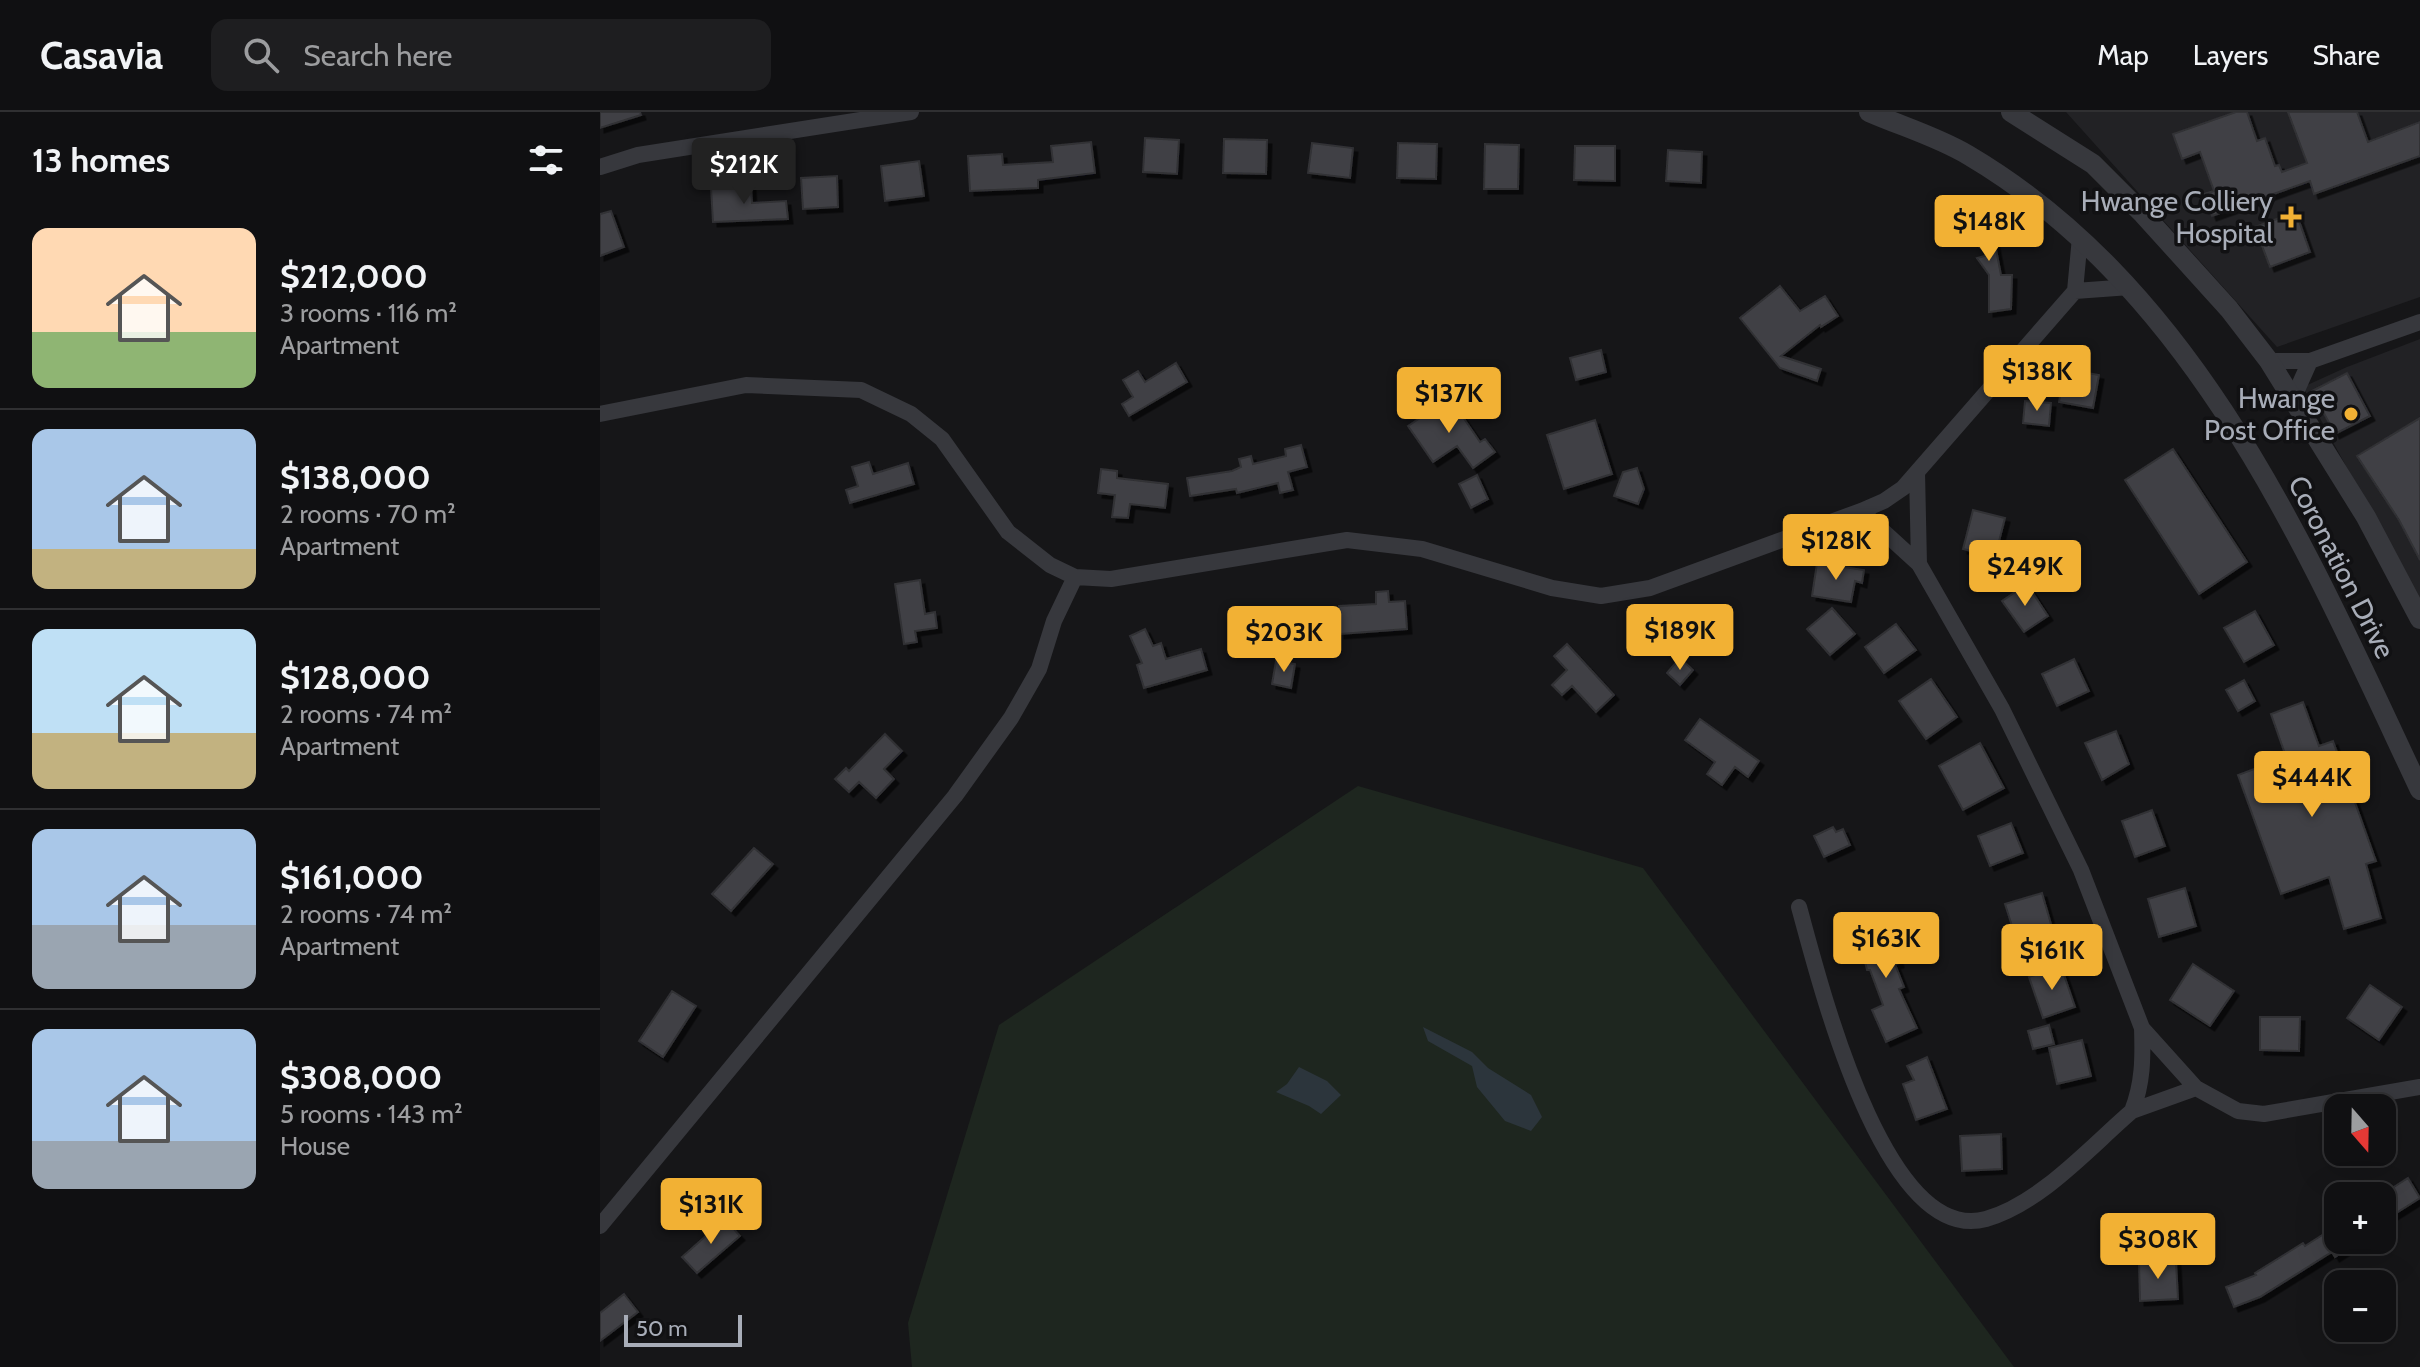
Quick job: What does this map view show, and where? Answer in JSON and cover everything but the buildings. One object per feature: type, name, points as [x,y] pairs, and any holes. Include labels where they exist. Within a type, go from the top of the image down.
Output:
[{"type":"street","name":"Coronation Drive","points":[[1869,112],[1965,154],[2013,184],[2080,237],[2130,287],[2186,359],[2259,465],[2377,695],[2420,790]]},
{"type":"street","name":"Coronation Drive","points":[[2011,112],[2042,121],[2093,164],[2229,309],[2269,361],[2366,517],[2420,619]]},
{"type":"street","points":[[600,167],[653,153],[898,113]]},
{"type":"street","points":[[600,414],[746,385],[861,390],[911,414],[942,439],[1008,532],[1050,565],[1075,577],[1111,579],[1347,540],[1422,549],[1552,588],[1601,596],[1650,588],[1861,511],[1903,488],[2075,291],[2080,237]]},
{"type":"street","points":[[2075,291],[2130,287]]},
{"type":"street","points":[[2269,361],[2310,361],[2420,322]]},
{"type":"street","points":[[2293,399],[2310,361]]},
{"type":"street","points":[[1917,472],[1919,564]]},
{"type":"street","points":[[1861,511],[1919,564],[2002,709],[2081,870],[2142,1028],[2144,1066],[2132,1111]]},
{"type":"street","points":[[600,1226],[955,796],[1011,718],[1039,669],[1054,621],[1075,577]]},
{"type":"street","points":[[1799,907],[1835,1033],[1870,1123],[1914,1191],[1939,1211],[1964,1221],[1983,1219],[2032,1197],[2132,1111],[2196,1088]]},
{"type":"street","points":[[2142,1028],[2196,1088],[2238,1111],[2264,1114],[2420,1087]]},
{"type":"shaded area","name":"Hwange Colliery Hospital","points":[[2066,112],[2420,112],[2420,297],[2277,347]]},
{"type":"shaded area","points":[[2420,339],[2420,602],[2303,387]]},
{"type":"shaded area","points":[[1358,786],[1643,868],[2014,1367],[912,1367],[908,1323],[999,1025]]},
{"type":"shaded area","points":[[1423,1027],[1472,1052],[1488,1068],[1531,1095],[1542,1117],[1531,1131],[1505,1121],[1477,1087],[1472,1066],[1428,1041]]},
{"type":"shaded area","points":[[1299,1067],[1327,1081],[1341,1095],[1321,1114],[1276,1092],[1287,1084]]},
{"type":"place","name":"Hwange Colliery Hospital","points":[[2291,217]]},
{"type":"place","name":"Hwange Post Office","points":[[2351,414]]}]
